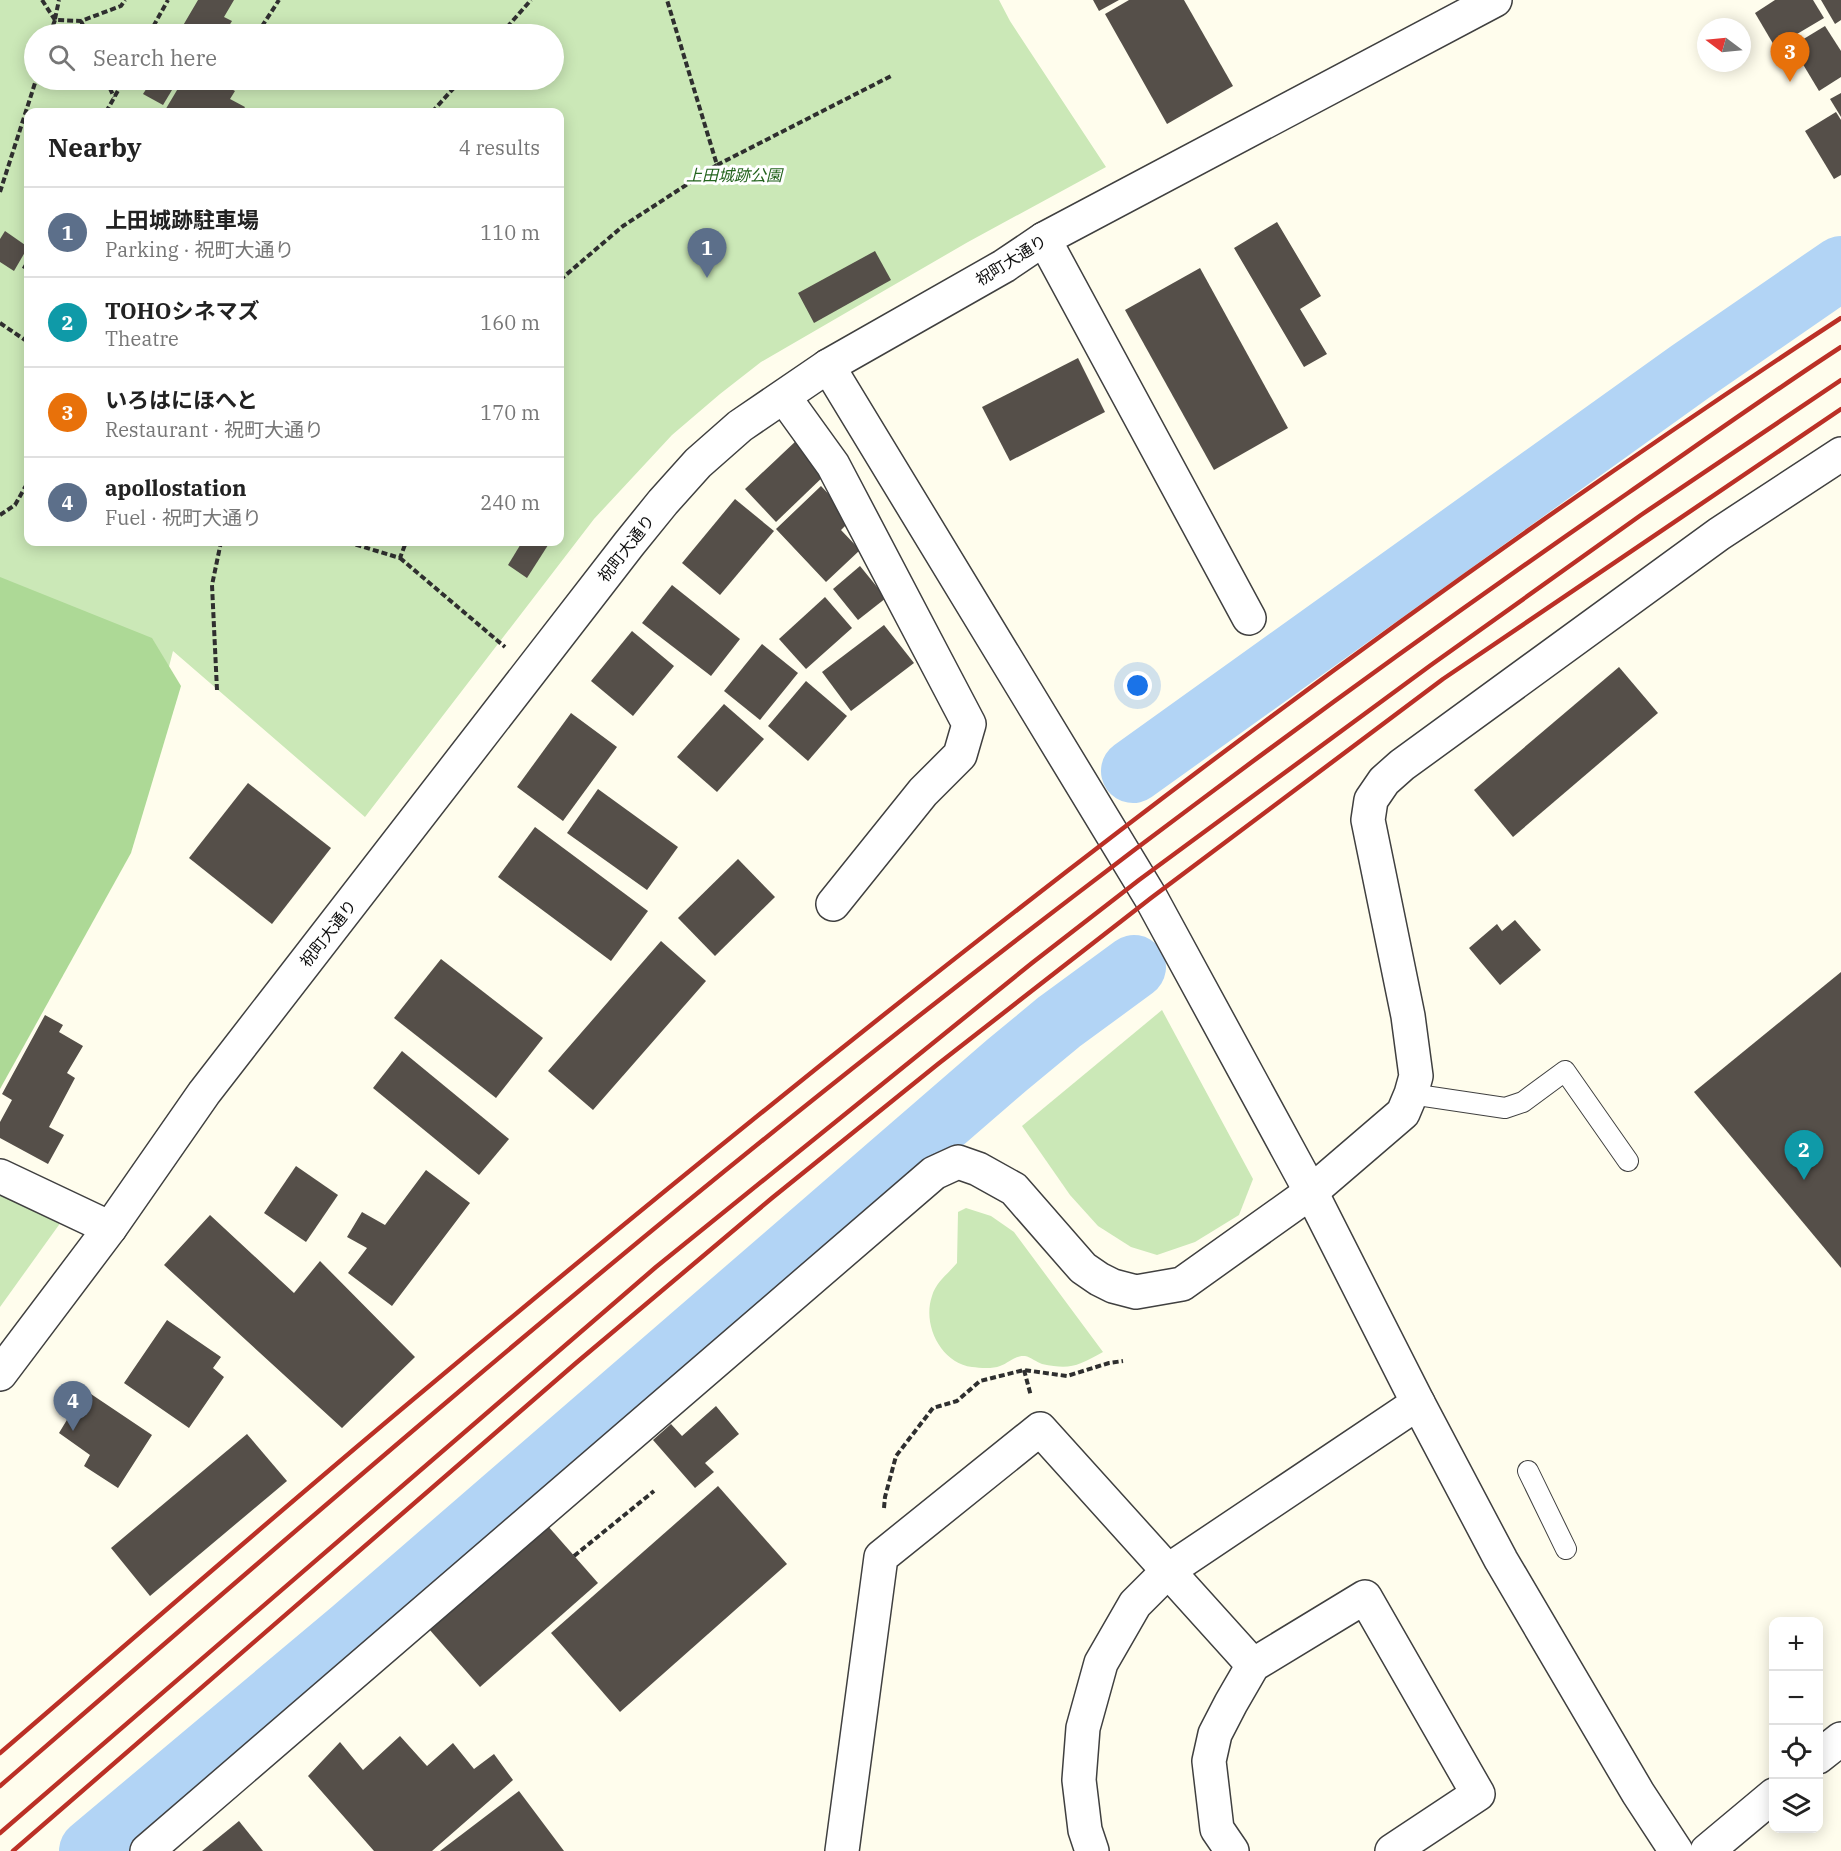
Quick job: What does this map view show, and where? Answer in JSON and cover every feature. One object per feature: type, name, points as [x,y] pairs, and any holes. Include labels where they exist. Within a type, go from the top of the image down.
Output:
[{"type":"street","name":"祝町大通り","points":[[0,1374],[110,1227],[204,1093],[629,544],[698,463],[740,426],[828,366],[1004,266],[1044,239],[1496,0]]},
{"type":"street","points":[[1044,239],[1249,618]]},
{"type":"street","points":[[828,366],[1151,898],[1311,1192],[1501,1560],[1638,1793],[1676,1851]]},
{"type":"street","points":[[784,397],[833,465],[969,724],[960,755],[923,792],[833,904]]},
{"type":"street","points":[[147,1851],[934,1173],[958,1162],[978,1169],[1014,1189],[1083,1268],[1113,1286],[1136,1292],[1182,1284],[1311,1192],[1403,1113],[1412,1094],[1416,1076],[1408,1016],[1368,820],[1371,800],[1384,781],[1402,765],[1719,534],[1841,454]]},
{"type":"street","points":[[0,1176],[110,1227]]},
{"type":"street","points":[[1092,1851],[1085,1830],[1079,1780],[1083,1728],[1101,1663],[1135,1604],[1169,1570],[1418,1403]]},
{"type":"street","points":[[842,1851],[881,1557],[1040,1429],[1253,1665]]},
{"type":"street","points":[[1232,1851],[1217,1829],[1209,1761],[1215,1734],[1231,1703],[1253,1665],[1365,1598],[1478,1794],[1392,1851]]},
{"type":"street","points":[[1823,1753],[1841,1739]]},
{"type":"street","points":[[1707,1851],[1769,1798]]},
{"type":"lane","points":[[1412,1094],[1505,1108],[1523,1102],[1565,1071],[1628,1161]]},
{"type":"lane","points":[[1528,1471],[1566,1549]]},
{"type":"path","points":[[42,0],[55,20]]},
{"type":"path","points":[[54,24],[59,0]]},
{"type":"path","points":[[55,20],[81,21],[121,6],[125,0]]},
{"type":"path","points":[[155,24],[168,0]]},
{"type":"path","points":[[263,24],[279,0]]},
{"type":"path","points":[[510,24],[531,0]]},
{"type":"path","points":[[666,0],[717,165]]},
{"type":"path","points":[[564,277],[623,226],[717,165],[893,75]]},
{"type":"path","points":[[27,108],[33,90]]},
{"type":"path","points":[[110,90],[114,98]]},
{"type":"path","points":[[108,108],[118,90]]},
{"type":"path","points":[[436,108],[452,90]]},
{"type":"path","points":[[0,192],[24,117]]},
{"type":"path","points":[[0,323],[24,339]]},
{"type":"path","points":[[0,515],[15,505],[24,489]]},
{"type":"path","points":[[217,690],[212,585],[220,546]]},
{"type":"path","points":[[360,546],[400,558],[532,669]]},
{"type":"path","points":[[400,558],[404,546]]},
{"type":"path","points":[[881,1557],[885,1497],[896,1455],[933,1408],[957,1401],[980,1381],[1024,1370],[1067,1376],[1108,1363],[1123,1361]]},
{"type":"path","points":[[574,1557],[654,1491]]},
{"type":"green space","name":"上田城跡公園","points":[[0,0],[999,0],[1010,21],[1106,167],[968,242],[761,362],[672,435],[594,519],[365,817],[173,651],[120,858],[0,1058]]},
{"type":"green space","points":[[0,577],[152,638],[181,686],[131,853],[0,1089]]},
{"type":"green space","points":[[1162,1010],[1253,1179],[1239,1215],[1195,1242],[1157,1255],[1131,1247],[1098,1226],[1070,1195],[1022,1126]]},
{"type":"green space","points":[[0,1189],[61,1222],[0,1307]]},
{"type":"green space","points":[[966,1208],[991,1216],[1014,1232],[1103,1352],[1080,1364],[1067,1367],[1042,1364],[1021,1356],[1000,1366],[986,1368],[961,1364],[943,1350],[932,1330],[930,1307],[936,1286],[957,1263],[958,1212]]},
{"type":"building","points":[[198,0],[234,0],[224,17],[232,21],[230,24],[184,24]]},
{"type":"building","points":[[1093,0],[1119,0],[1099,11]]},
{"type":"building","points":[[1129,0],[1184,0],[1233,86],[1167,124],[1105,14]]},
{"type":"building","points":[[1775,0],[1813,0],[1824,18],[1775,47],[1755,13]]},
{"type":"building","points":[[1821,0],[1841,0],[1841,20],[1835,24]]},
{"type":"building","points":[[1825,26],[1841,51],[1841,77],[1819,91],[1792,46]]},
{"type":"building","points":[[146,90],[172,90],[163,105],[143,94]]},
{"type":"building","points":[[177,90],[233,90],[235,91],[230,99],[245,107],[244,108],[166,108]]},
{"type":"building","points":[[1841,93],[1841,117],[1830,99]]},
{"type":"building","points":[[1836,112],[1841,120],[1841,175],[1834,179],[1805,131]]},
{"type":"building","points":[[1277,222],[1321,296],[1300,309],[1327,354],[1304,367],[1234,248]]},
{"type":"building","points":[[5,231],[24,244],[24,254],[14,271],[0,262],[0,239]]},
{"type":"building","points":[[875,251],[891,280],[814,323],[798,293]]},
{"type":"building","points":[[1200,268],[1288,428],[1214,470],[1125,310]]},
{"type":"building","points":[[1078,358],[1105,412],[1010,461],[982,407]]},
{"type":"building","points":[[797,440],[828,472],[776,522],[745,489]]},
{"type":"building","points":[[821,486],[852,519],[841,530],[860,550],[826,582],[776,529]]},
{"type":"building","points":[[735,499],[774,531],[720,595],[682,563]]},
{"type":"building","points":[[520,546],[547,546],[527,578],[508,565]]},
{"type":"building","points":[[860,566],[886,598],[858,620],[833,589]]},
{"type":"building","points":[[672,585],[740,639],[711,676],[642,623]]},
{"type":"building","points":[[825,597],[852,628],[806,669],[779,639]]},
{"type":"building","points":[[884,625],[914,663],[851,711],[822,672]]},
{"type":"building","points":[[632,631],[674,666],[633,716],[591,681]]},
{"type":"building","points":[[762,644],[798,673],[760,720],[724,691]]},
{"type":"building","points":[[1619,667],[1658,713],[1513,837],[1474,790]]},
{"type":"building","points":[[806,681],[847,716],[808,761],[768,726]]},
{"type":"building","points":[[724,704],[764,739],[717,792],[677,757]]},
{"type":"building","points":[[571,713],[617,747],[563,821],[517,787]]},
{"type":"building","points":[[248,783],[331,848],[272,924],[189,858]]},
{"type":"building","points":[[598,789],[678,847],[647,890],[567,833]]},
{"type":"building","points":[[535,827],[648,911],[611,961],[498,877]]},
{"type":"building","points":[[738,859],[775,897],[715,956],[678,918]]},
{"type":"building","points":[[1515,920],[1541,950],[1500,985],[1469,948],[1497,924],[1502,931]]},
{"type":"building","points":[[661,941],[706,981],[593,1110],[548,1071]]},
{"type":"building","points":[[441,959],[543,1038],[496,1098],[394,1018]]},
{"type":"building","points":[[1841,972],[1841,1268],[1694,1092]]},
{"type":"building","points":[[45,1015],[63,1025],[59,1032],[83,1046],[67,1073],[75,1078],[49,1127],[64,1135],[48,1164],[0,1138],[0,1122],[12,1100],[2,1094]]},
{"type":"building","points":[[402,1051],[509,1139],[479,1175],[373,1088]]},
{"type":"building","points":[[296,1166],[338,1195],[306,1242],[264,1213]]},
{"type":"building","points":[[426,1170],[470,1203],[392,1306],[348,1273],[367,1248],[347,1237],[362,1212],[385,1225]]},
{"type":"building","points":[[210,1215],[294,1293],[320,1261],[415,1357],[342,1428],[164,1265]]},
{"type":"building","points":[[167,1320],[221,1357],[213,1368],[224,1377],[189,1428],[124,1383]]},
{"type":"building","points":[[85,1390],[152,1435],[118,1488],[84,1466],[90,1455],[59,1433]]},
{"type":"building","points":[[716,1406],[739,1434],[705,1463],[714,1472],[695,1488],[653,1440],[671,1424],[682,1436]]},
{"type":"building","points":[[247,1434],[287,1481],[150,1596],[111,1548]]},
{"type":"building","points":[[718,1486],[787,1564],[620,1712],[551,1633]]},
{"type":"building","points":[[547,1525],[598,1583],[480,1687],[429,1629]]},
{"type":"building","points":[[400,1736],[427,1766],[453,1743],[474,1769],[494,1754],[513,1780],[432,1851],[374,1851],[308,1776],[340,1742],[363,1770]]},
{"type":"building","points":[[519,1791],[564,1851],[440,1851]]},
{"type":"building","points":[[239,1821],[263,1851],[202,1851]]},
{"type":"waterway","points":[[1133,771],[1690,372],[1841,268]]},
{"type":"waterway","points":[[91,1851],[353,1631],[1007,1065],[1059,1022],[1134,967]]},
{"type":"railway","points":[[0,1753],[428,1387],[598,1246],[944,967],[1119,831],[1296,698],[1475,568],[1657,441],[1841,318]]},
{"type":"railway","points":[[0,1786],[547,1318],[769,1135],[973,973],[1250,763],[1438,626],[1841,347]]},
{"type":"railway","points":[[0,1833],[656,1267],[1032,963],[1139,880],[1431,665],[1641,515],[1841,380]]},
{"type":"railway","points":[[13,1851],[576,1363],[772,1198],[938,1064],[1151,898],[1443,679],[1841,409]]},
{"type":"place","name":"いろはにほへと","points":[[1790,82]]},
{"type":"place","name":"上田城跡駐車場","points":[[707,278]]},
{"type":"place","name":"TOHOシネマズ","points":[[1804,1180]]},
{"type":"place","name":"apollostation","points":[[73,1431]]}]
